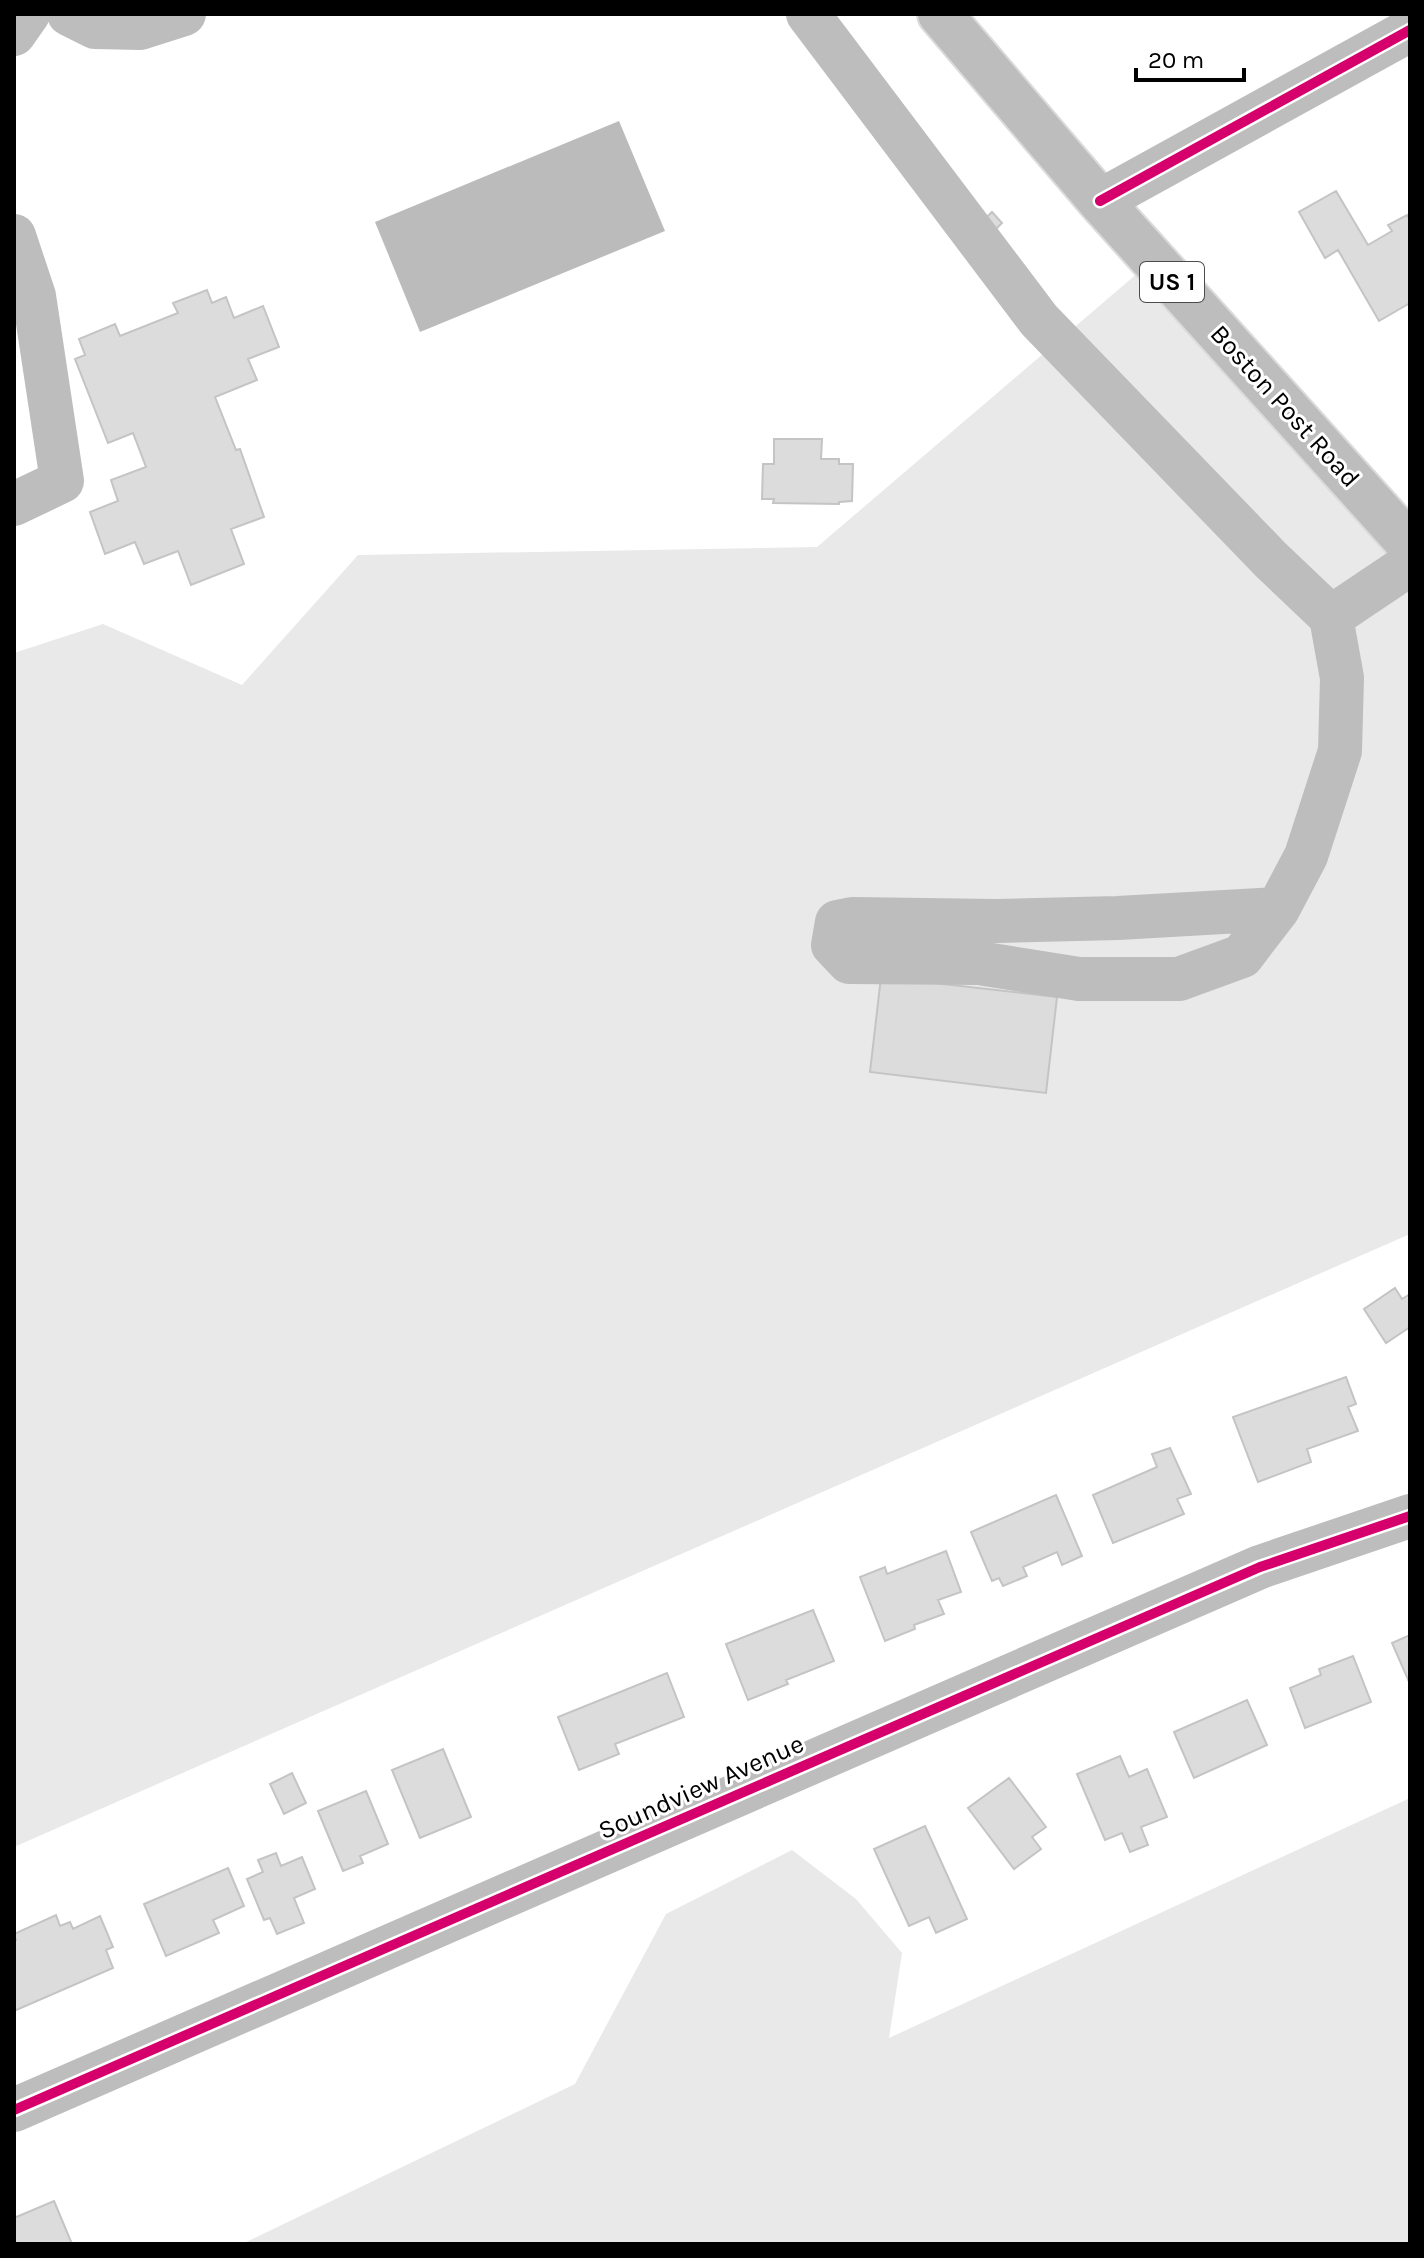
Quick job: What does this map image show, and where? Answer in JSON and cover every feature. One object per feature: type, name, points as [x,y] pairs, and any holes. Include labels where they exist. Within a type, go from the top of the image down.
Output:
[{"type":"street","points":[[69,14],[95,27],[140,28],[184,14]]},
{"type":"street","points":[[808,14],[1039,320],[1271,560],[1331,617],[1342,678],[1340,751],[1306,856],[1278,909],[1242,956],[1179,979],[1079,979],[979,963],[849,962],[833,945],[837,922],[852,919],[996,921],[1278,909]]},
{"type":"street","name":"Boston Post Road","points":[[940,14],[1100,201],[1410,545]]},
{"type":"street","points":[[1100,201],[1410,30]]},
{"type":"street","points":[[14,236],[34,296],[30,370],[62,481],[14,504]]},
{"type":"street","points":[[1331,617],[1410,564]]},
{"type":"street","name":"Soundview Avenue","points":[[14,2110],[1260,1567],[1410,1516]]},
{"type":"shaded area","points":[[619,121],[665,231],[420,332],[375,222]]},
{"type":"shaded area","points":[[1139,272],[1410,576],[1410,1234],[14,1847],[14,653],[103,624],[242,685],[358,555],[817,547]]},
{"type":"shaded area","points":[[1410,1798],[1410,2244],[242,2244],[575,2084],[666,1914],[792,1850],[856,1899],[902,1953],[889,2038]]},
{"type":"building","points":[[1336,191],[1368,245],[1392,231],[1388,225],[1407,215],[1410,220],[1410,303],[1379,321],[1338,250],[1325,258],[1299,212]]},
{"type":"building","points":[[992,212],[1002,223],[986,239],[975,228]]},
{"type":"building","points":[[207,290],[212,303],[226,297],[234,318],[263,306],[279,347],[248,359],[257,380],[215,397],[236,450],[240,449],[264,517],[231,529],[244,564],[191,585],[178,551],[144,564],[135,542],[105,554],[90,512],[118,501],[111,480],[146,467],[133,433],[108,443],[75,359],[85,355],[79,339],[115,324],[120,336],[178,313],[173,303]]},
{"type":"building","points":[[774,439],[822,439],[821,459],[839,459],[839,464],[853,464],[852,501],[839,504],[773,503],[774,499],[762,499],[763,464],[774,464]]},
{"type":"building","points":[[881,977],[1057,997],[1046,1093],[870,1072]]},
{"type":"building","points":[[1395,1288],[1402,1299],[1410,1294],[1410,1327],[1386,1343],[1364,1309]]},
{"type":"building","points":[[1346,1377],[1356,1404],[1348,1407],[1358,1431],[1307,1449],[1311,1462],[1258,1482],[1233,1417]]},
{"type":"building","points":[[1170,1448],[1191,1494],[1177,1499],[1184,1514],[1113,1543],[1093,1495],[1157,1467],[1152,1454]]},
{"type":"building","points":[[1056,1495],[1082,1556],[1062,1565],[1057,1552],[1023,1567],[1027,1576],[1003,1586],[999,1578],[992,1581],[971,1532]]},
{"type":"building","points":[[946,1551],[961,1592],[938,1600],[944,1614],[914,1625],[915,1629],[885,1641],[860,1577],[885,1567],[887,1574]]},
{"type":"building","points":[[813,1610],[834,1661],[786,1680],[788,1684],[748,1700],[726,1644]]},
{"type":"building","points":[[1410,1635],[1410,1684],[1392,1643]]},
{"type":"building","points":[[1353,1656],[1371,1702],[1305,1728],[1290,1688],[1321,1675],[1319,1669]]},
{"type":"building","points":[[667,1673],[684,1717],[615,1744],[619,1754],[579,1770],[558,1717]]},
{"type":"building","points":[[1247,1700],[1267,1745],[1194,1778],[1174,1732]]},
{"type":"building","points":[[443,1749],[471,1817],[420,1838],[392,1770]]},
{"type":"building","points":[[1120,1756],[1129,1777],[1147,1769],[1167,1817],[1141,1827],[1148,1845],[1130,1852],[1122,1833],[1105,1840],[1077,1774]]},
{"type":"building","points":[[292,1773],[306,1803],[284,1814],[270,1784]]},
{"type":"building","points":[[1009,1778],[1046,1827],[1032,1837],[1041,1849],[1014,1869],[968,1808]]},
{"type":"building","points":[[366,1791],[388,1844],[360,1856],[363,1863],[343,1871],[318,1811]]},
{"type":"building","points":[[925,1826],[967,1919],[936,1933],[929,1917],[909,1926],[874,1849]]},
{"type":"building","points":[[276,1853],[281,1866],[302,1857],[315,1889],[294,1898],[304,1923],[277,1934],[270,1918],[264,1920],[247,1879],[263,1872],[258,1860]]},
{"type":"building","points":[[228,1868],[244,1906],[213,1920],[219,1933],[166,1956],[144,1904]]},
{"type":"building","points":[[56,1915],[60,1926],[70,1922],[73,1929],[100,1916],[113,1947],[106,1950],[113,1968],[14,2011],[14,1934]]},
{"type":"building","points":[[54,2201],[72,2244],[14,2244],[14,2218]]},
{"type":"cycle path","points":[[1100,201],[1410,30]]},
{"type":"cycle path","points":[[14,2110],[1260,1567],[1410,1516]]}]
